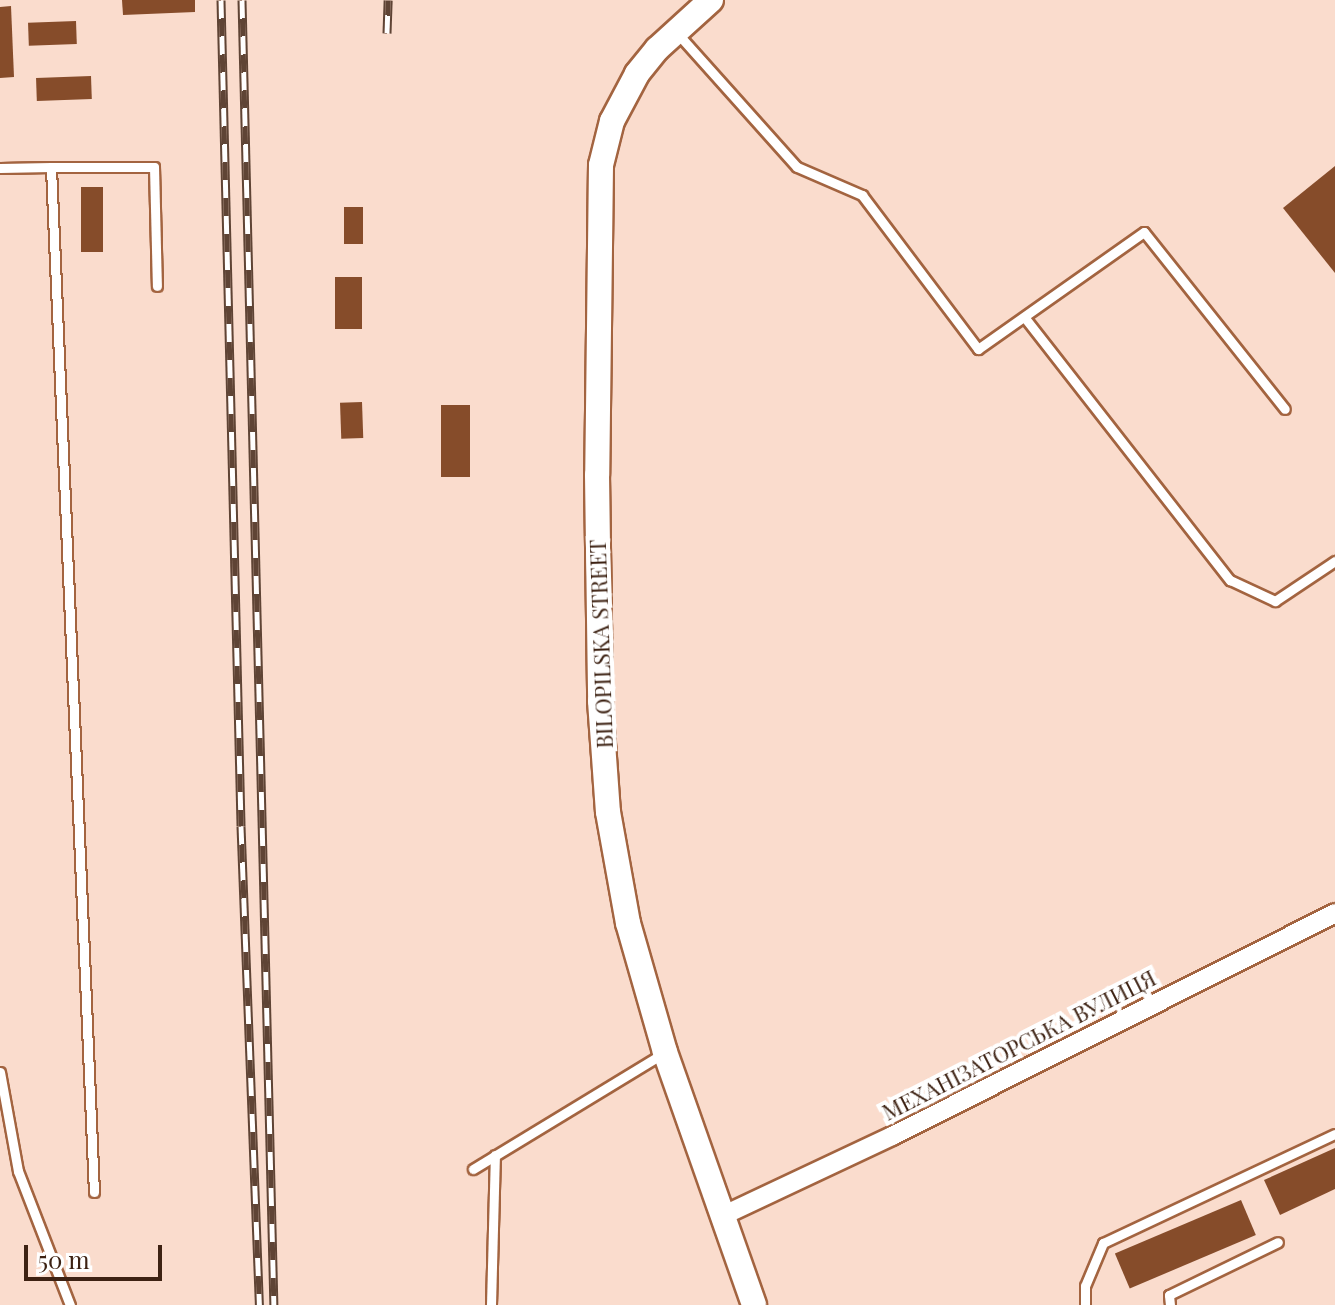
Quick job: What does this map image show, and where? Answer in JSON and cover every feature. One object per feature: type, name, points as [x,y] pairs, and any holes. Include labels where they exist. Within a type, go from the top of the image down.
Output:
[{"type":"main road","name":"BILOPILSKA STREET","points":[[711,0],[657,49],[624,97],[612,121],[601,165],[597,475],[600,701],[608,812],[628,923],[665,1052],[754,1305]]},
{"type":"street","name":"МЕХАНІЗАТОРСЬКА ВУЛИЦЯ","points":[[722,1216],[892,1136],[1335,913]]},
{"type":"lane","points":[[676,31],[797,167],[862,195],[978,349],[1144,232],[1285,409]]},
{"type":"lane","points":[[51,167],[94,1192]]},
{"type":"lane","points":[[0,168],[154,167],[157,286]]},
{"type":"lane","points":[[1025,318],[1230,580],[1275,601],[1335,561]]},
{"type":"lane","points":[[473,1169],[665,1052]]},
{"type":"lane","points":[[0,1072],[18,1171],[70,1305]]},
{"type":"lane","points":[[1085,1305],[1085,1286],[1103,1243],[1335,1134]]},
{"type":"lane","points":[[491,1305],[495,1155]]},
{"type":"lane","points":[[1170,1305],[1169,1295],[1278,1242]]},
{"type":"building","points":[[122,0],[195,0],[195,12],[123,15]]},
{"type":"building","points":[[11,6],[14,77],[0,78],[0,7]]},
{"type":"building","points":[[76,21],[77,44],[29,46],[28,23]]},
{"type":"building","points":[[91,76],[92,99],[37,101],[36,78]]},
{"type":"building","points":[[1335,166],[1335,273],[1283,208]]},
{"type":"building","points":[[81,187],[103,187],[103,252],[81,252]]},
{"type":"building","points":[[344,207],[363,207],[363,244],[344,244]]},
{"type":"building","points":[[335,277],[362,277],[362,329],[335,329]]},
{"type":"building","points":[[362,402],[363,438],[341,439],[340,403]]},
{"type":"building","points":[[441,405],[470,405],[470,477],[441,477]]},
{"type":"building","points":[[1335,1148],[1335,1189],[1280,1215],[1264,1180]]},
{"type":"building","points":[[1241,1200],[1256,1235],[1130,1289],[1115,1254]]},
{"type":"railway","points":[[221,0],[241,826],[259,1305]]},
{"type":"railway","points":[[242,0],[274,1305]]},
{"type":"railway","points":[[387,33],[388,0]]}]
